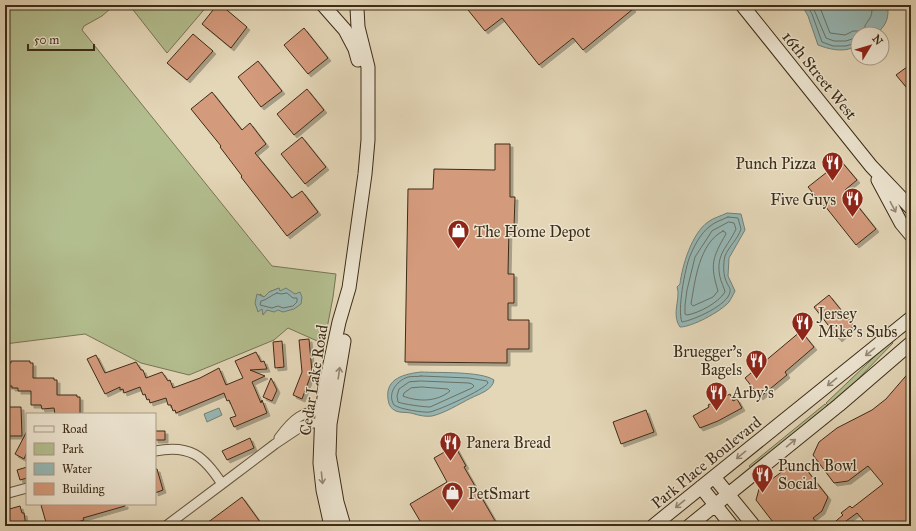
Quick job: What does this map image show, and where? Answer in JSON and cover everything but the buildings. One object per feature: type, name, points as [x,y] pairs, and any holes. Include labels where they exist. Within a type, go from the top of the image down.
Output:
[{"type":"street","name":"16th Street West","points":[[742,5],[871,166],[911,208]]},
{"type":"street","name":"Cedar Lake Road","points":[[326,8],[333,15],[344,16],[354,12],[358,7]]},
{"type":"street","name":"Cedar Lake Road","points":[[344,526],[337,502],[330,462],[327,417],[327,378],[339,322],[349,288],[365,174],[368,140],[368,66],[358,27],[358,7]]},
{"type":"street","name":"Cedar Lake Road","points":[[326,8],[345,30],[355,49],[367,100]]},
{"type":"street","name":"16th Street West","points":[[871,166],[901,223],[911,235]]},
{"type":"street","name":"Park Place Boulevard","points":[[653,526],[911,318]]},
{"type":"street","points":[[689,526],[839,405],[911,343]]},
{"type":"street","points":[[166,526],[275,444],[292,422],[303,414],[313,410],[327,417]]},
{"type":"street","name":"Cedar Lake Road","points":[[327,417],[320,463],[323,490],[332,526]]},
{"type":"street","points":[[156,451],[165,449],[179,450],[197,454],[206,462],[222,484]]},
{"type":"street","points":[[714,477],[754,526]]},
{"type":"street","points":[[701,487],[732,526]]},
{"type":"street","points":[[5,494],[26,488]]},
{"type":"green space","points":[[5,5],[111,5],[111,8],[102,16],[84,26],[82,30],[272,266],[336,274],[324,344],[288,328],[274,340],[189,375],[141,363],[85,334],[5,344]],"holes":[[[279,288],[280,291],[295,294],[267,310],[263,314],[260,294],[264,297],[269,292]]]},
{"type":"green space","points":[[208,5],[167,53],[130,6]]},
{"type":"green space","points":[[891,341],[893,343],[856,381],[828,405],[826,403]]},
{"type":"green space","points":[[825,404],[827,406],[751,468],[749,466]]},
{"type":"water","points":[[802,5],[887,5],[888,9],[888,17],[884,26],[850,26],[850,49],[843,50],[818,45],[808,16]]},
{"type":"water","points":[[727,213],[741,214],[745,230],[729,258],[728,276],[735,291],[729,302],[719,310],[698,322],[680,327],[676,317],[678,296],[677,287],[680,284],[689,250],[702,227],[715,218]]},
{"type":"water","points":[[279,288],[280,291],[286,288],[295,294],[300,292],[302,297],[301,304],[294,309],[283,312],[278,310],[274,312],[267,310],[263,315],[262,309],[258,312],[255,303],[257,294],[264,297],[269,292]]},
{"type":"water","points":[[421,372],[480,375],[494,380],[491,386],[485,391],[437,415],[424,416],[399,412],[392,409],[388,399],[388,392],[393,382],[397,378]]},
{"type":"water","points":[[219,408],[222,415],[207,422],[204,414]]},
{"type":"place","name":"Punch Pizza","points":[[832,182]]},
{"type":"place","name":"Five Guys","points":[[852,218]]},
{"type":"place","name":"The Home Depot","points":[[458,250]]},
{"type":"place","name":"Jersey Mike's Subs","points":[[803,342]]},
{"type":"place","name":"Bruegger's Bagels","points":[[757,380]]},
{"type":"place","name":"Arby's","points":[[717,412]]},
{"type":"place","name":"Panera Bread","points":[[450,462]]},
{"type":"place","name":"Punch Bowl Social","points":[[763,494]]},
{"type":"place","name":"PetSmart","points":[[452,512]]}]
